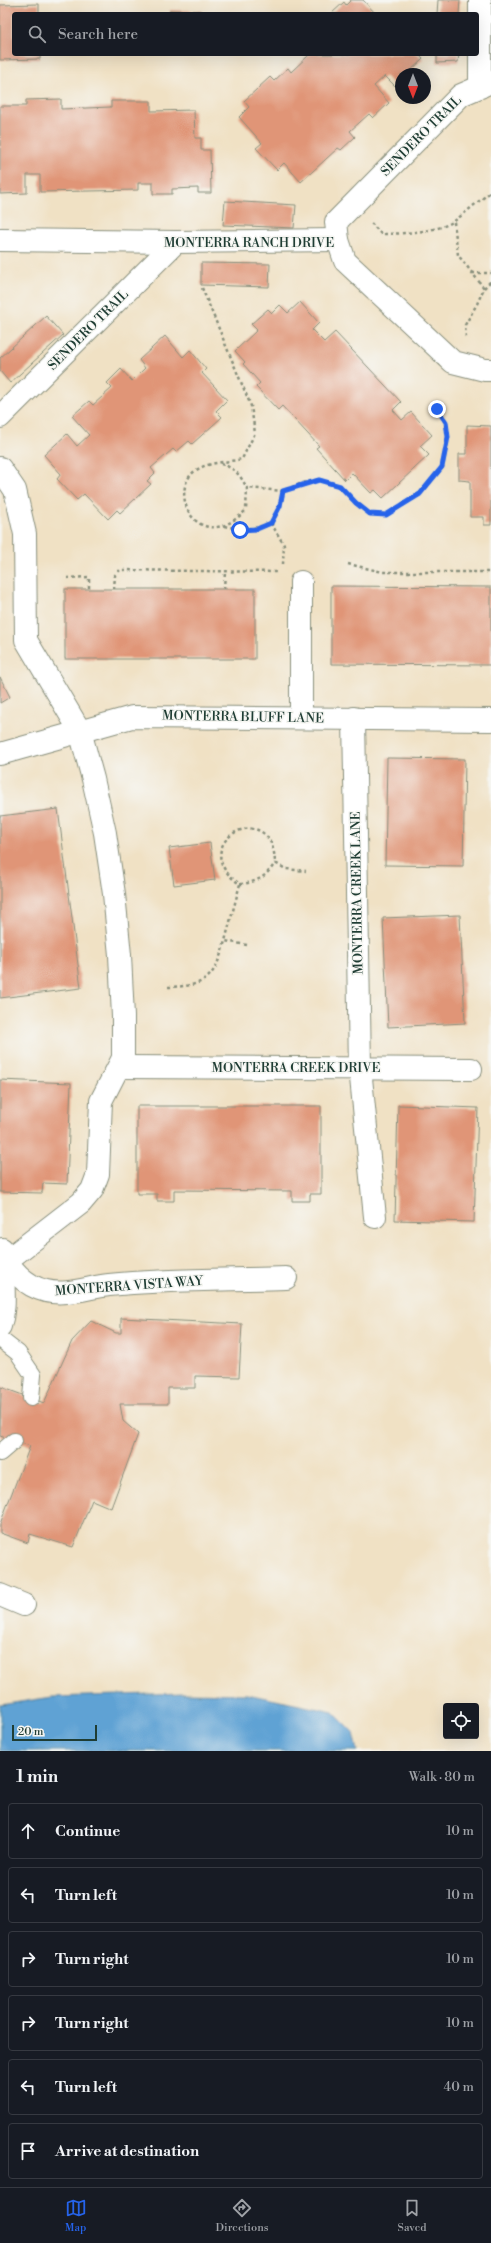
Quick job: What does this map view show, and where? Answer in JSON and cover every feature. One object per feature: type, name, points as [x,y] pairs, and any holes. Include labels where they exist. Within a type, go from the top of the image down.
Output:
[{"type":"street","name":"SENDERO TRAIL","points":[[338,240],[336,222],[461,95],[485,84],[480,0]]},
{"type":"street","name":"MONTERRA RANCH DRIVE","points":[[0,240],[176,242],[338,240],[345,261],[453,362],[485,370],[491,370]]},
{"type":"street","name":"SENDERO TRAIL","points":[[0,417],[176,242]]},
{"type":"street","points":[[0,468],[15,490],[25,534],[26,640],[80,731],[93,779],[103,825],[114,894],[120,955],[123,1017],[123,1058],[120,1067],[101,1101],[98,1174],[92,1190],[81,1204],[2,1256],[0,1274],[4,1306],[0,1326]]},
{"type":"street","points":[[292,577],[301,718]]},
{"type":"street","name":"MONTERRA BLUFF LANE","points":[[0,754],[132,717],[491,720]]},
{"type":"street","name":"MONTERRA CREEK LANE","points":[[354,718],[360,1068],[375,1217]]},
{"type":"street","name":"MONTERRA CREEK DRIVE","points":[[120,1067],[471,1070]]},
{"type":"street","name":"MONTERRA VISTA WAY","points":[[2,1256],[24,1280],[39,1289],[56,1292],[109,1285],[152,1282],[286,1278]]},
{"type":"street","points":[[0,1595],[24,1605]]},
{"type":"lane","points":[[0,1339],[18,1353],[33,1375],[31,1398]]},
{"type":"lane","points":[[0,1454],[14,1441]]},
{"type":"path","points":[[369,221],[381,234],[400,234],[436,228],[454,222],[491,192]]},
{"type":"path","points":[[454,222],[458,255],[484,288]]},
{"type":"path","points":[[472,273],[491,273]]},
{"type":"path","points":[[466,343],[465,325],[484,288],[491,281]]},
{"type":"path","points":[[202,288],[250,406],[254,432],[242,459],[199,468],[190,476],[184,492],[186,509],[196,521],[210,527],[224,526],[234,522],[246,510],[246,488],[239,474],[230,466],[220,464]]},
{"type":"path","points":[[246,488],[283,491],[319,480],[340,486],[356,503],[370,514],[386,515],[420,494],[442,467],[448,437],[446,422],[437,409]]},
{"type":"path","points":[[224,526],[240,530],[257,529],[271,523],[280,506],[283,491]]},
{"type":"path","points":[[271,523],[284,545],[283,565]]},
{"type":"path","points":[[348,564],[384,572],[491,572]]},
{"type":"path","points":[[114,589],[115,576],[120,570],[225,572],[292,577]]},
{"type":"path","points":[[224,589],[225,572]]},
{"type":"path","points":[[67,578],[89,577],[88,589]]},
{"type":"path","points":[[239,829],[255,829],[270,839],[275,849],[275,863],[270,871],[261,878],[248,884],[240,884],[229,876],[220,859],[223,845],[230,835],[239,829]]},
{"type":"path","points":[[275,863],[286,869],[306,871]]},
{"type":"path","points":[[168,987],[187,986],[207,980],[218,965],[240,884]]},
{"type":"path","points":[[225,941],[247,945]]},
{"type":"water","points":[[184,1693],[247,1694],[333,1712],[354,1733],[358,1751],[0,1751],[0,1705],[52,1697]]},
{"type":"building","points":[[351,0],[363,0],[374,12],[333,12],[344,2],[346,5]]},
{"type":"building","points":[[438,0],[460,0],[459,12],[437,12]]},
{"type":"building","points":[[39,4],[39,12],[12,12],[12,56],[40,56],[40,59],[0,60],[0,5]]},
{"type":"building","points":[[170,10],[202,11],[202,12],[170,12]]},
{"type":"building","points":[[308,56],[420,56],[423,59],[413,68],[395,68],[395,86],[385,76],[374,86],[389,103],[373,118],[369,114],[350,131],[355,137],[341,150],[338,148],[301,182],[284,163],[277,170],[256,148],[262,143],[239,117],[249,107],[244,101],[270,77],[274,81],[288,68],[291,72]]},
{"type":"building","points":[[437,56],[459,56],[458,62],[437,63]]},
{"type":"building","points":[[61,99],[61,109],[111,107],[111,101],[151,101],[151,111],[194,110],[195,138],[201,138],[201,150],[210,150],[211,193],[198,193],[198,188],[172,189],[172,194],[153,194],[153,183],[138,183],[138,190],[40,192],[40,175],[27,175],[27,193],[0,194],[0,106],[26,106],[26,100]]},
{"type":"building","points":[[225,201],[296,205],[294,228],[223,225]]},
{"type":"building","points":[[201,263],[270,264],[269,287],[201,285]]},
{"type":"building","points":[[300,302],[319,323],[312,330],[324,342],[335,332],[401,402],[393,410],[402,420],[411,412],[432,435],[420,446],[429,455],[383,498],[375,490],[371,493],[352,473],[345,480],[316,448],[319,446],[282,406],[278,410],[256,387],[260,383],[243,364],[245,362],[235,351],[257,330],[251,324],[268,309],[272,313],[280,305],[288,313]]},
{"type":"building","points":[[46,316],[63,335],[10,383],[0,371],[0,358]]},
{"type":"building","points":[[165,336],[183,357],[190,350],[206,369],[202,373],[227,400],[216,411],[222,417],[192,444],[189,441],[176,452],[173,449],[151,468],[155,473],[147,481],[151,484],[120,513],[117,510],[108,519],[84,494],[77,500],[57,479],[61,474],[44,455],[67,434],[77,446],[89,435],[72,416],[89,401],[93,405],[112,388],[107,383],[121,369],[132,381],[145,368],[139,360]]},
{"type":"building","points":[[467,425],[491,426],[491,525],[484,525],[484,517],[470,517],[470,481],[459,480],[459,454],[467,454]]},
{"type":"building","points":[[331,586],[491,587],[491,665],[331,664]]},
{"type":"building","points":[[65,589],[255,589],[255,659],[65,659]]},
{"type":"building","points":[[0,677],[10,697],[0,703]]},
{"type":"building","points":[[387,758],[465,759],[463,866],[385,865]]},
{"type":"building","points":[[58,809],[81,988],[0,998],[0,816]]},
{"type":"building","points":[[210,843],[215,880],[174,885],[169,848]]},
{"type":"building","points":[[460,915],[465,1023],[388,1027],[383,918]]},
{"type":"building","points":[[0,1080],[71,1083],[67,1184],[43,1183],[42,1193],[0,1192]]},
{"type":"building","points":[[398,1105],[478,1108],[474,1222],[395,1220]]},
{"type":"building","points":[[137,1106],[321,1106],[321,1194],[310,1194],[310,1201],[292,1201],[292,1191],[174,1190],[174,1201],[157,1201],[157,1194],[137,1194]]},
{"type":"building","points":[[121,1318],[242,1324],[239,1377],[195,1376],[195,1388],[168,1388],[168,1404],[120,1404],[123,1421],[138,1434],[111,1508],[92,1500],[73,1547],[30,1534],[28,1543],[0,1533],[0,1524],[30,1446],[0,1436],[1,1387],[44,1403],[72,1341],[91,1321],[116,1333],[121,1333]]},
{"type":"route","points":[[240,530],[257,529],[271,523],[280,506],[283,491],[303,483],[319,480],[340,486],[356,503],[370,514],[386,515],[420,494],[442,467],[448,437],[446,422],[437,409]]}]
